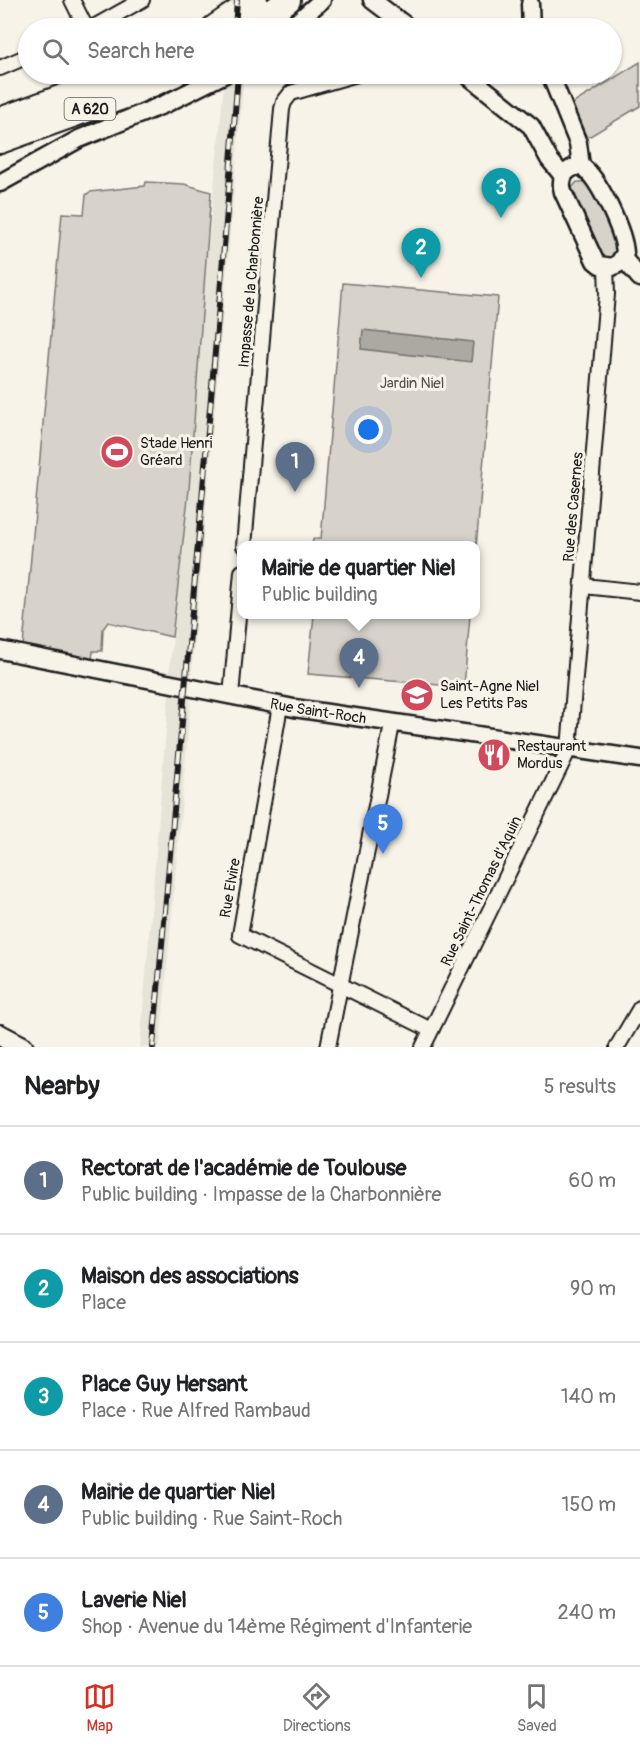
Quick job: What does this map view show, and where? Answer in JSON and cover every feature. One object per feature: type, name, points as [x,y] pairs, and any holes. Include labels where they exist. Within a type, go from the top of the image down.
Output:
[{"type":"highway","points":[[229,18],[255,0]]},
{"type":"highway","points":[[264,18],[288,0]]},
{"type":"highway","name":"A 620","points":[[0,120],[98,84]]},
{"type":"highway","name":"A 620","points":[[0,141],[152,84]]},
{"type":"main road","points":[[0,1035],[23,1047]]},
{"type":"street","points":[[72,0],[81,18]]},
{"type":"street","points":[[110,18],[142,0]]},
{"type":"street","points":[[301,18],[322,0]]},
{"type":"street","points":[[372,0],[396,18]]},
{"type":"street","points":[[529,1],[530,18]]},
{"type":"street","points":[[0,68],[18,60]]},
{"type":"street","points":[[0,183],[78,139],[165,104],[205,84]]},
{"type":"street","name":"Impasse de la Charbonnière","points":[[244,541],[282,110],[284,102],[291,93],[322,84]]},
{"type":"street","points":[[478,84],[531,126],[549,159],[563,176]]},
{"type":"street","points":[[554,84],[578,143],[581,166],[595,180],[621,233],[624,246],[623,258],[640,278]]},
{"type":"street","points":[[581,166],[571,167],[563,176],[561,187],[571,212],[591,254],[600,265],[612,267],[623,258]]},
{"type":"street","name":"Rue des Casernes","points":[[569,749],[607,294],[606,267]]},
{"type":"street","points":[[584,586],[640,592]]},
{"type":"street","points":[[231,696],[238,619]]},
{"type":"street","name":"Rue Saint-Roch","points":[[0,650],[280,706],[640,759]]},
{"type":"street","name":"Rue Elvire","points":[[280,706],[240,935],[431,1030]]},
{"type":"street","points":[[328,1047],[392,724]]},
{"type":"street","name":"Rue Saint-Thomas d'Aquin","points":[[423,1047],[569,749]]},
{"type":"street","points":[[616,1047],[638,1014]]},
{"type":"shaded area","points":[[224,84],[243,84],[191,678],[189,678],[187,696],[191,698],[160,1047],[140,1047],[169,693],[175,694],[176,676],[169,675],[189,489],[203,302]]},
{"type":"shaded area","points":[[363,330],[473,342],[471,362],[361,349]]},
{"type":"green space","points":[[640,62],[640,106],[587,138],[572,104],[604,84],[622,84],[622,73]]},
{"type":"green space","name":"Stade Henri Gréard","points":[[146,182],[184,184],[211,192],[189,489],[172,637],[108,622],[103,629],[102,651],[93,651],[92,660],[23,646],[62,213],[84,214],[86,195],[90,192],[145,186]]},
{"type":"green space","points":[[577,182],[587,182],[594,188],[619,248],[611,261],[600,258],[569,191]]},
{"type":"green space","name":"Jardin Niel","points":[[343,283],[498,297],[477,541],[313,541],[313,539],[321,539]]},
{"type":"green space","points":[[314,619],[470,619],[464,687],[308,674]]},
{"type":"railway","points":[[236,18],[237,0]]},
{"type":"railway","points":[[153,1047],[208,439],[237,84]]},
{"type":"place","name":"Place Guy Hersant","points":[[501,218]]},
{"type":"place","name":"Maison des associations","points":[[421,278]]},
{"type":"place","name":"Stade Henri Gréard","points":[[117,452]]},
{"type":"place","name":"Rectorat de l'académie de Toulouse","points":[[295,492]]},
{"type":"place","name":"Mairie de quartier Niel","points":[[359,688]]},
{"type":"place","name":"Saint-Agne Niel Les Petits Pas","points":[[417,695]]},
{"type":"place","name":"Restaurant Mordus","points":[[494,755]]},
{"type":"place","name":"Laverie Niel","points":[[383,854]]}]
